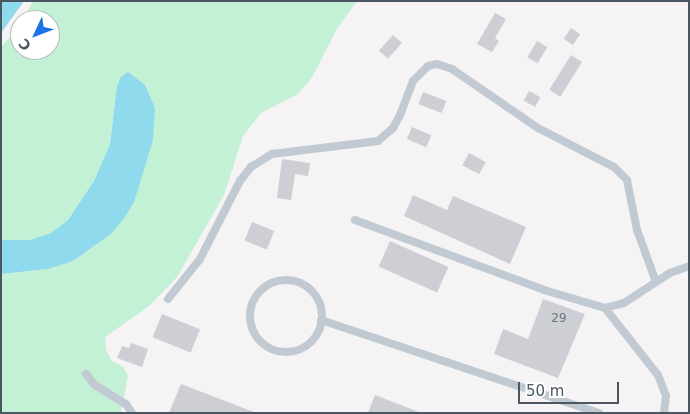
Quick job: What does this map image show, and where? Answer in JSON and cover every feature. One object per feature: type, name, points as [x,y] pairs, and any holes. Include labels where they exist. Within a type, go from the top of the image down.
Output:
[{"type":"lane","points":[[168,299],[200,259],[240,181],[251,167],[272,154],[378,141],[393,128],[413,81],[428,66],[437,64],[452,69],[538,128],[614,167],[626,180],[638,230],[656,282]]},
{"type":"lane","points":[[355,220],[544,290],[604,308],[624,303],[656,282],[689,266]]},
{"type":"lane","points":[[292,281],[314,293],[320,304],[321,320],[314,339],[304,347],[280,352],[259,340],[250,316],[258,293],[274,283],[292,281]]},
{"type":"lane","points":[[604,308],[658,375],[666,396],[664,413]]},
{"type":"lane","points":[[321,320],[599,413]]},
{"type":"lane","points":[[86,374],[95,385],[126,404],[132,413]]},
{"type":"green space","points":[[33,1],[357,1],[337,29],[311,79],[298,94],[261,113],[243,136],[224,195],[177,277],[149,306],[105,337],[106,350],[112,361],[123,367],[128,376],[121,413],[1,413],[1,274],[48,269],[73,261],[111,234],[117,86],[110,144],[94,181],[68,220],[51,233],[30,240],[1,240],[1,47],[10,37],[10,60],[60,60],[60,10],[28,10]]},
{"type":"water","points":[[1,1],[24,1],[18,10],[10,10],[10,20],[1,33]]},
{"type":"water","points":[[128,72],[145,85],[155,108],[153,140],[134,202],[125,217],[111,234],[73,261],[48,269],[1,274],[1,240],[30,240],[51,233],[68,220],[94,181],[110,144],[117,86],[121,77]]},
{"type":"building","points":[[495,13],[506,19],[495,38],[499,41],[492,52],[477,44]]},
{"type":"building","points":[[571,28],[580,34],[573,45],[564,39]]},
{"type":"building","points":[[393,35],[402,43],[388,59],[379,51]]},
{"type":"building","points":[[537,41],[547,47],[538,63],[527,57]]},
{"type":"building","points":[[571,55],[582,62],[560,97],[549,90]]},
{"type":"building","points":[[529,91],[540,97],[535,107],[524,101]]},
{"type":"building","points":[[423,92],[446,101],[442,113],[418,104]]},
{"type":"building","points":[[412,127],[431,135],[426,147],[407,139]]},
{"type":"building","points":[[469,153],[486,162],[479,174],[462,165]]},
{"type":"building","points":[[282,159],[310,163],[308,176],[295,174],[291,200],[277,198]]},
{"type":"building","points":[[413,195],[447,210],[453,196],[526,227],[510,264],[404,216]]},
{"type":"building","points":[[252,222],[274,231],[267,250],[245,241]]},
{"type":"building","points":[[390,241],[448,267],[437,293],[379,267]]},
{"type":"building","points":[[543,299],[585,314],[558,378],[494,354],[503,329],[528,339]]},
{"type":"building","points":[[162,314],[200,329],[191,353],[153,337]]},
{"type":"building","points":[[131,343],[148,349],[142,367],[117,358],[122,346],[129,348]]},
{"type":"building","points":[[181,384],[254,412],[169,413]]},
{"type":"building","points":[[375,395],[419,412],[368,413]]}]
